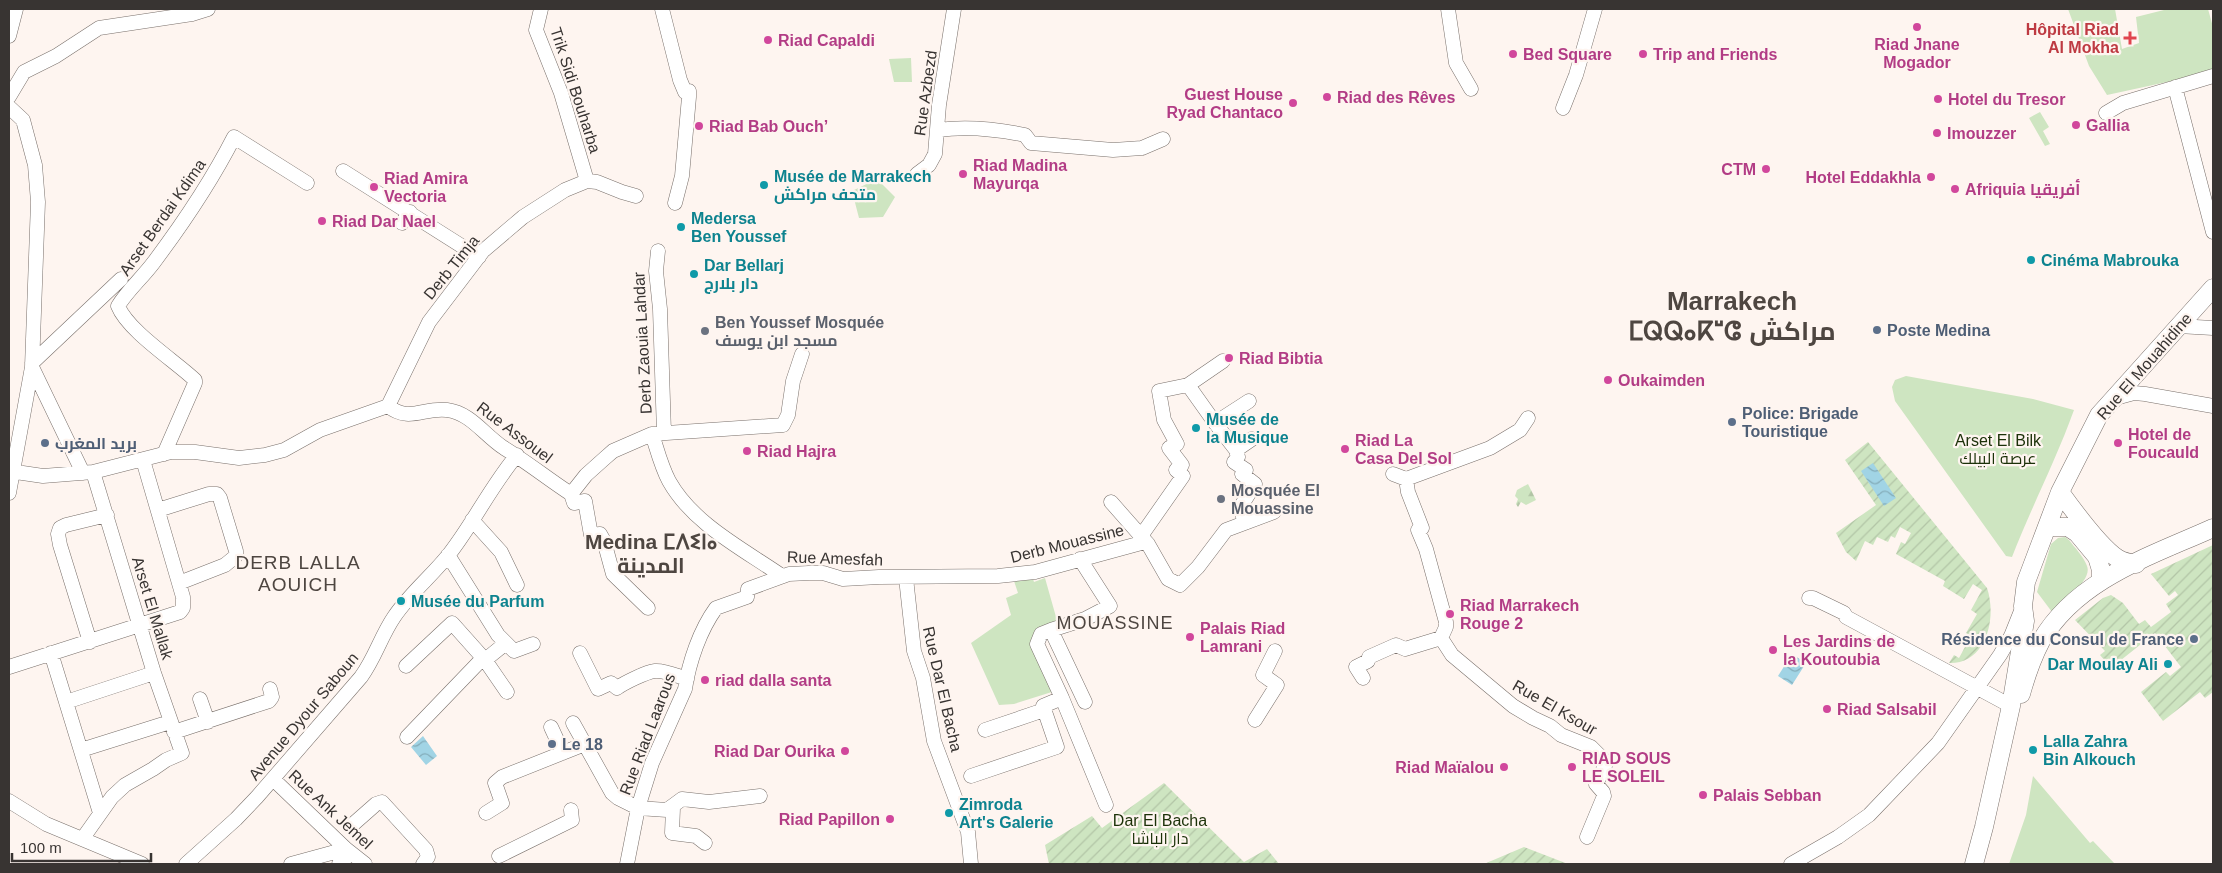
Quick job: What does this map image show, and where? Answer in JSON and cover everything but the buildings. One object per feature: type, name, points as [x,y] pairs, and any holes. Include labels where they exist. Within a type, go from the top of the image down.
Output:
[{"type":"main road","name":"Rue El Mouahidine","points":[[1974,864],[1984,827],[2010,706],[2025,621],[2023,606],[2026,582],[2060,492],[2099,415],[2213,288]]},
{"type":"main road","points":[[2060,492],[2102,544],[2124,562],[2136,564]]},
{"type":"main road","points":[[2047,527],[2068,527],[2077,533],[2097,557],[2101,570],[2101,580]]},
{"type":"main road","points":[[1984,864],[1998,808],[2015,714],[2027,675],[2041,642],[2067,608],[2101,580],[2213,528]]},
{"type":"street","points":[[9,36],[16,9]]},
{"type":"street","points":[[9,97],[24,72],[56,56],[99,28],[192,14],[208,9]]},
{"type":"street","name":"Trik Sidi Bouharba","points":[[541,9],[536,30],[561,93],[587,181]]},
{"type":"street","points":[[662,9],[680,80],[686,92],[689,90],[682,176],[674,203]]},
{"type":"street","name":"Rue Azbezd","points":[[917,174],[924,170],[935,154],[939,105],[954,9]]},
{"type":"street","points":[[1448,9],[1456,63],[1471,89]]},
{"type":"street","points":[[1563,108],[1576,74],[1595,9]]},
{"type":"street","points":[[2106,113],[2123,103],[2213,76]]},
{"type":"street","points":[[2174,87],[2213,232]]},
{"type":"street","points":[[9,107],[23,120],[37,178],[38,202],[32,365],[11,471],[9,493]]},
{"type":"street","points":[[938,130],[957,127],[1005,131],[1025,135],[1031,142],[1113,150],[1142,148],[1163,139]]},
{"type":"street","name":"Arset Berdai Kdima","points":[[164,454],[196,383],[195,380],[121,314],[118,306],[137,285],[190,213],[216,172],[234,137],[308,183]]},
{"type":"street","points":[[343,170],[406,217],[479,257]]},
{"type":"street","points":[[587,181],[597,182],[636,196]]},
{"type":"street","name":"Derb Timja","points":[[388,406],[429,322],[483,251],[523,217],[565,190],[587,181]]},
{"type":"street","name":"Derb Zaouia Lahdar","points":[[658,250],[656,271],[660,309],[658,433]]},
{"type":"street","points":[[32,365],[121,279]]},
{"type":"street","points":[[2178,326],[2213,328]]},
{"type":"street","points":[[571,494],[586,475],[613,451],[658,433],[775,426],[785,423],[793,381],[802,354]]},
{"type":"street","points":[[1143,539],[1183,476],[1176,470],[1182,465],[1169,448],[1178,444],[1164,420],[1159,390],[1188,385],[1223,360]]},
{"type":"street","name":"Arset El Mallak","points":[[32,365],[88,473],[107,515],[154,673],[182,753],[166,760],[125,785],[100,812]]},
{"type":"street","points":[[1188,385],[1236,450],[1238,458],[1234,462],[1246,470],[1242,474],[1255,484],[1241,506],[1250,513],[1243,516],[1246,522]]},
{"type":"street","points":[[2112,399],[2134,393],[2213,406]]},
{"type":"street","points":[[1215,423],[1249,401]]},
{"type":"street","points":[[11,471],[43,476],[88,473],[164,454],[195,452],[238,458],[274,454],[320,430],[388,406]]},
{"type":"street","name":"Rue Assouel","points":[[388,406],[396,413],[406,414],[447,410],[466,416],[503,447],[571,494],[574,503],[585,501],[591,535],[600,534],[604,541],[613,574],[648,608]]},
{"type":"street","points":[[1363,678],[1356,667],[1368,661],[1369,657],[1396,645],[1405,649],[1441,638],[1446,627],[1426,549],[1418,530],[1422,528],[1400,476],[1490,448],[1520,430],[1528,418]]},
{"type":"street","name":"Rue Amesfah","points":[[658,433],[669,480],[685,503],[705,523],[782,576],[818,572],[843,579],[906,578]]},
{"type":"street","points":[[1236,450],[1252,439]]},
{"type":"street","name":"Avenue Dyour Saboun","points":[[186,864],[236,819],[273,779],[360,677],[368,667],[382,636],[397,612],[448,555],[498,477],[517,455]]},
{"type":"street","name":"Arset El Mallak","points":[[140,625],[180,612],[184,604],[143,460]]},
{"type":"street","points":[[158,510],[209,494],[217,494],[220,498],[236,551],[236,556],[225,565],[179,583]]},
{"type":"street","points":[[1111,502],[1143,539],[1168,579],[1180,586],[1198,567],[1226,530],[1274,512]]},
{"type":"street","points":[[90,642],[58,534],[60,528],[66,525],[107,515]]},
{"type":"street","points":[[472,520],[501,552],[517,585]]},
{"type":"street","name":"Derb Mouassine","points":[[906,578],[998,576],[1035,572],[1143,539]]},
{"type":"street","points":[[448,555],[498,635],[514,651],[533,644]]},
{"type":"street","points":[[1080,559],[1110,606],[1085,619],[1041,634],[1037,644],[1062,698],[1106,805]]},
{"type":"street","name":"Rue Riad Laarous","points":[[627,864],[638,808],[652,763],[685,689],[702,634],[716,608],[747,597],[748,589],[782,576]]},
{"type":"street","name":"Rue Dar El Bacha","points":[[906,578],[914,651],[926,694],[934,741],[968,832],[971,864]]},
{"type":"street","points":[[1791,864],[1838,837],[1869,814],[1890,795],[1938,743],[2007,642],[2023,606]]},
{"type":"street","points":[[1846,617],[2010,706]]},
{"type":"street","points":[[406,666],[452,623],[484,659],[507,692]]},
{"type":"street","points":[[9,667],[140,625]]},
{"type":"street","points":[[1051,630],[1085,702]]},
{"type":"street","name":"Rue El Ksour","points":[[1441,638],[1452,655],[1513,706],[1550,726],[1561,735],[1591,747],[1604,760],[1604,768],[1596,784],[1604,796],[1587,837]]},
{"type":"street","points":[[407,737],[484,659],[506,643]]},
{"type":"street","points":[[1254,720],[1277,685],[1263,675],[1275,651]]},
{"type":"street","points":[[51,653],[100,812],[82,838]]},
{"type":"street","points":[[580,653],[598,689],[611,683],[617,688],[622,684],[655,671],[670,673],[687,679]]},
{"type":"street","points":[[66,702],[154,673]]},
{"type":"street","points":[[81,750],[172,727],[208,722],[269,702],[272,696],[270,689]]},
{"type":"street","points":[[971,776],[1057,747],[1044,710],[1044,703],[1062,698]]},
{"type":"street","points":[[200,699],[208,722]]},
{"type":"street","points":[[985,730],[1044,710]]},
{"type":"street","points":[[573,723],[612,793],[638,808],[667,810],[682,799],[709,802],[760,796]]},
{"type":"street","points":[[552,728],[563,754]]},
{"type":"street","points":[[486,813],[502,803],[495,783],[499,779],[585,744]]},
{"type":"street","name":"Rue Ank Jemel","points":[[273,779],[348,851],[366,864]]},
{"type":"street","points":[[9,801],[46,824],[142,864]]},
{"type":"street","points":[[351,826],[376,804],[382,802],[426,850],[428,857],[423,864]]},
{"type":"street","points":[[672,808],[672,833],[696,836],[705,842]]},
{"type":"street","points":[[499,856],[572,820],[571,810]]},
{"type":"street","points":[[291,864],[348,851]]},
{"type":"street","points":[[339,864],[348,851]]},
{"type":"green space","points":[[2068,9],[2115,9],[2122,49],[2139,43],[2136,17],[2168,9],[2208,9],[2213,27],[2213,72],[2107,95],[2089,66]]},
{"type":"green space","points":[[911,58],[912,82],[894,82],[889,59]]},
{"type":"green space","points":[[2040,112],[2049,127],[2043,131],[2050,144],[2045,146],[2029,118]]},
{"type":"green space","points":[[877,179],[895,197],[883,217],[859,218],[852,191]]},
{"type":"green space","name":"Arset El Bilk عرصة البيلك","points":[[1906,376],[2033,399],[2074,410],[2012,557],[2006,556],[1895,401],[1892,387],[1895,380]]},
{"type":"green space","points":[[1868,442],[1987,588],[1991,612],[1986,637],[1972,656],[1962,661],[1949,663],[1954,655],[1959,658],[1971,636],[1966,633],[1977,614],[1971,610],[1982,590],[1973,584],[1964,599],[1943,586],[1945,581],[1896,554],[1901,542],[1905,544],[1911,533],[1900,527],[1895,538],[1891,536],[1888,542],[1877,537],[1873,545],[1865,541],[1856,561],[1846,552],[1836,533],[1876,505],[1845,460]]},
{"type":"green space","points":[[1528,484],[1536,500],[1526,505],[1521,502],[1518,507],[1516,504],[1518,499],[1515,496],[1517,490]]},
{"type":"green space","points":[[2065,537],[2084,559],[2088,572],[2076,591],[2052,612],[2037,592],[2051,544],[2058,538]]},
{"type":"green space","points":[[2213,545],[2213,692],[2205,698],[2200,692],[2163,721],[2141,692],[2166,672],[2170,676],[2181,667],[2155,633],[2111,668],[2100,655],[2105,651],[2075,620],[2103,598],[2111,595],[2123,603],[2139,624],[2145,620],[2151,627],[2171,612],[2166,604],[2178,595],[2175,591],[2169,596],[2151,574]]},
{"type":"green space","points":[[1032,576],[1034,582],[1045,578],[1058,624],[1039,634],[1055,691],[1014,704],[999,705],[971,643],[1011,615],[1006,598],[1018,593],[1014,581]]},
{"type":"green space","points":[[2033,776],[2090,843],[2093,841],[2115,864],[2009,864],[2026,815]]},
{"type":"green space","name":"Dar El Bacha دار الباشا","points":[[1164,783],[1244,862],[1267,849],[1279,864],[1049,864],[1045,845],[1092,816],[1102,828]]},
{"type":"green space","points":[[1524,847],[1568,864],[1484,864]]},
{"type":"water","points":[[1873,463],[1896,498],[1884,506],[1861,471]]},
{"type":"water","points":[[1792,654],[1806,663],[1792,685],[1778,676]]},
{"type":"water","points":[[423,736],[437,756],[426,765],[411,747]]},
{"type":"place","name":"Riad Jnane Mogador","points":[[1917,27]]},
{"type":"place","name":"Hôpital Riad Al Mokha","points":[[2130,38]]},
{"type":"place","name":"Riad Capaldi","points":[[768,40]]},
{"type":"place","name":"Bed Square","points":[[1513,54]]},
{"type":"place","name":"Trip and Friends","points":[[1643,54]]},
{"type":"place","name":"Riad des Rêves","points":[[1327,97]]},
{"type":"place","name":"Hotel du Tresor","points":[[1938,99]]},
{"type":"place","name":"Guest House Ryad Chantaco","points":[[1293,103]]},
{"type":"place","name":"Gallia","points":[[2076,125]]},
{"type":"place","name":"Riad Bab Ouch’","points":[[699,126]]},
{"type":"place","name":"Imouzzer","points":[[1937,133]]},
{"type":"place","name":"CTM","points":[[1766,169]]},
{"type":"place","name":"Riad Madina Mayurqa","points":[[963,174]]},
{"type":"place","name":"Hotel Eddakhla","points":[[1931,177]]},
{"type":"place","name":"Musée de Marrakech متحف مراكش","points":[[764,185]]},
{"type":"place","name":"Riad Amira Vectoria","points":[[374,187]]},
{"type":"place","name":"Afriquia أفريقيا","points":[[1955,189]]},
{"type":"place","name":"Riad Dar Nael","points":[[322,221]]},
{"type":"place","name":"Medersa Ben Youssef","points":[[681,227]]},
{"type":"place","name":"Cinéma Mabrouka","points":[[2031,260]]},
{"type":"place","name":"Dar Bellarj دار بلارج","points":[[694,274]]},
{"type":"place","name":"Poste Medina","points":[[1877,330]]},
{"type":"place","name":"Ben Youssef Mosquée مسجد ابن يوسف","points":[[705,331]]},
{"type":"place","name":"Riad Bibtia","points":[[1229,358]]},
{"type":"place","name":"Oukaimden","points":[[1608,380]]},
{"type":"place","name":"Police: Brigade Touristique","points":[[1732,422]]},
{"type":"place","name":"Musée de la Musique","points":[[1196,428]]},
{"type":"place","name":"بريد المغرب","points":[[45,443]]},
{"type":"place","name":"Hotel de Foucauld","points":[[2118,443]]},
{"type":"place","name":"Riad La Casa Del Sol","points":[[1345,449]]},
{"type":"place","name":"Riad Hajra","points":[[747,451]]},
{"type":"place","name":"Mosquée El Mouassine","points":[[1221,499]]},
{"type":"place","name":"Musée du Parfum","points":[[401,601]]},
{"type":"place","name":"Riad Marrakech Rouge 2","points":[[1450,614]]},
{"type":"place","name":"Palais Riad Lamrani","points":[[1190,637]]},
{"type":"place","name":"Résidence du Consul de France","points":[[2194,639]]},
{"type":"place","name":"Les Jardins de la Koutoubia","points":[[1773,650]]},
{"type":"place","name":"Dar Moulay Ali","points":[[2168,664]]},
{"type":"place","name":"riad dalla santa","points":[[705,680]]},
{"type":"place","name":"Riad Salsabil","points":[[1827,709]]},
{"type":"place","name":"Le 18","points":[[552,744]]},
{"type":"place","name":"Lalla Zahra Bin Alkouch","points":[[2033,750]]},
{"type":"place","name":"Riad Dar Ourika","points":[[845,751]]},
{"type":"place","name":"Riad Maïalou","points":[[1504,767]]},
{"type":"place","name":"RIAD SOUS LE SOLEIL","points":[[1572,767]]},
{"type":"place","name":"Palais Sebban","points":[[1703,795]]},
{"type":"place","name":"Zimroda Art's Galerie","points":[[949,813]]},
{"type":"place","name":"Riad Papillon","points":[[890,819]]},
{"type":"district","name":"Marrakech ⵎⵕⵕⴰⴽⵯⵛ مراكش","points":[[1732,316]]},
{"type":"district","name":"Medina ⵎⴷⵉⵏⴰ المدينة","points":[[651,554]]},
{"type":"district","name":"DERB LALLA AOUICH","points":[[298,573]]},
{"type":"district","name":"MOUASSINE","points":[[1115,623]]}]
